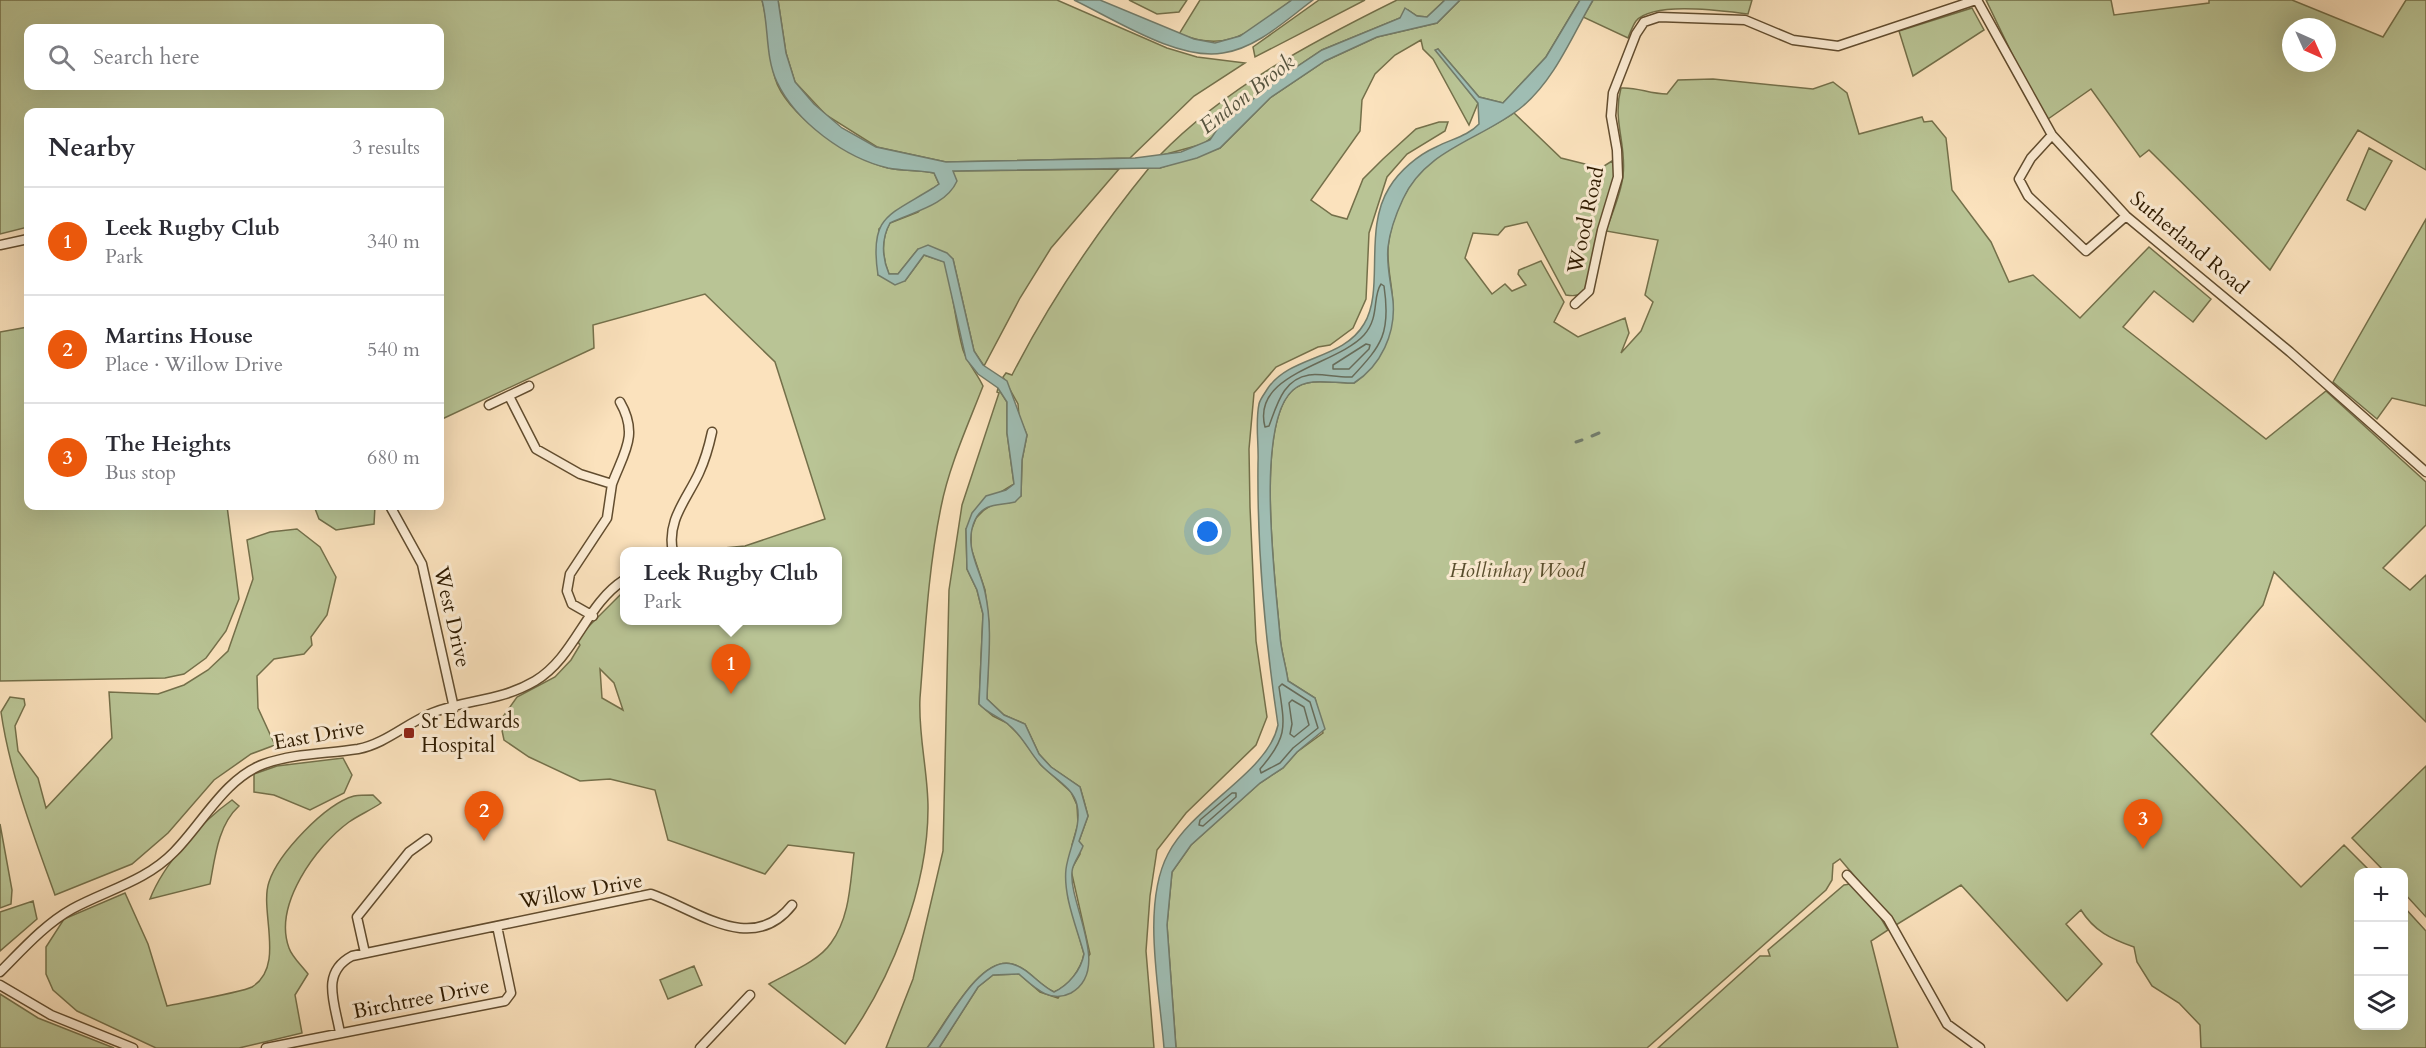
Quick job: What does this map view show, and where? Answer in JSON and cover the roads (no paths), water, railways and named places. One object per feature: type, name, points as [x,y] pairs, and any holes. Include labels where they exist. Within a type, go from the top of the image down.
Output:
[{"type":"street","name":"Sutherland Road","points":[[1976,0],[2052,135],[2126,216],[2290,352],[2426,472]]},
{"type":"street","name":"Wood Road","points":[[1575,304],[1589,291],[1602,230],[1618,177],[1617,150],[1611,116],[1613,93],[1636,34],[1644,22],[1659,17],[1745,20],[1793,40],[1828,47],[1838,46],[1976,0]]},
{"type":"street","points":[[2052,135],[2031,158],[2019,179],[2028,196],[2086,251],[2126,216]]},
{"type":"street","points":[[0,245],[24,240]]},
{"type":"street","points":[[489,405],[529,386]]},
{"type":"street","points":[[509,396],[527,436],[543,454],[580,474],[612,484]]},
{"type":"street","points":[[593,616],[572,604],[567,591],[570,574],[607,518],[612,484],[630,437],[630,422],[620,402]]},
{"type":"street","points":[[673,547],[674,521],[699,472],[712,432]]},
{"type":"street","name":"West Drive","points":[[392,510],[422,564],[454,708]]},
{"type":"street","name":"East Drive","points":[[0,972],[70,910],[156,869],[176,850],[208,808],[261,765],[297,754],[360,749],[379,742],[415,720],[510,695],[538,679],[559,661],[603,599],[620,584]]},
{"type":"street","points":[[365,953],[357,917],[409,852],[427,839]]},
{"type":"street","points":[[1847,876],[1888,919],[1947,1024],[1980,1048]]},
{"type":"street","name":"Willow Drive","points":[[340,1032],[332,982],[334,970],[340,963],[365,953],[651,894],[673,901],[706,919],[756,930],[771,926],[792,905]]},
{"type":"street","name":"Birchtree Drive","points":[[266,1048],[505,1001],[511,993],[497,926]]},
{"type":"street","points":[[0,985],[51,1015],[133,1048]]},
{"type":"street","points":[[700,1048],[750,996]]},
{"type":"water","points":[[762,0],[778,0],[786,53],[795,82],[814,104],[842,128],[876,147],[946,162],[1135,158],[1181,152],[1210,140],[1218,128],[1274,82],[1322,50],[1400,18],[1405,8],[1417,16],[1427,17],[1445,0],[1460,0],[1437,23],[1377,37],[1325,61],[1270,98],[1220,148],[1197,158],[1160,168],[953,171],[957,181],[945,197],[890,223],[887,229],[884,248],[889,274],[898,274],[918,249],[928,245],[947,253],[953,259],[974,351],[983,365],[1007,381],[1027,435],[1022,460],[1021,496],[1015,502],[987,507],[975,520],[972,530],[972,548],[983,583],[989,619],[987,699],[1004,715],[1025,724],[1039,754],[1051,767],[1080,787],[1088,816],[1079,841],[1083,846],[1072,872],[1076,902],[1089,953],[1088,969],[1083,983],[1071,993],[1056,996],[1043,992],[1019,974],[993,975],[978,987],[939,1048],[927,1048],[964,995],[987,970],[1000,964],[1012,964],[1023,969],[1054,992],[1065,985],[1077,971],[1084,954],[1071,912],[1066,869],[1078,821],[1077,805],[1071,793],[1041,765],[1014,729],[979,704],[983,614],[977,590],[967,569],[966,529],[972,513],[986,496],[1006,490],[1014,484],[1007,433],[1007,402],[998,388],[978,374],[966,359],[944,262],[924,255],[905,281],[895,285],[878,275],[876,240],[885,220],[893,212],[939,184],[934,173],[888,168],[855,156],[824,136],[796,111],[785,97],[773,72]]},
{"type":"water","points":[[1074,0],[1100,0],[1194,39],[1215,43],[1240,36],[1292,0],[1313,0],[1271,32],[1248,45],[1223,53],[1205,54],[1186,51],[1147,37]]},
{"type":"water","points":[[1580,0],[1593,0],[1554,70],[1534,95],[1508,117],[1441,156],[1413,182],[1403,199],[1390,234],[1388,247],[1388,267],[1393,301],[1392,325],[1385,348],[1372,368],[1354,383],[1314,382],[1299,386],[1293,390],[1281,408],[1274,436],[1270,507],[1281,642],[1288,681],[1315,698],[1325,729],[1297,752],[1283,768],[1260,783],[1191,845],[1172,872],[1167,925],[1176,1048],[1164,1048],[1154,949],[1155,898],[1160,875],[1168,854],[1179,836],[1260,759],[1278,725],[1269,660],[1260,562],[1257,426],[1260,402],[1278,377],[1290,369],[1343,345],[1355,336],[1370,310],[1377,222],[1381,205],[1389,188],[1416,159],[1429,150],[1465,134],[1479,124],[1478,103],[1435,50],[1438,49],[1479,97],[1503,103],[1546,57]]},
{"type":"waterway","points":[[1592,436],[1599,433]]},
{"type":"waterway","points":[[1576,442],[1582,440]]},
{"type":"place","name":"Leek Rugby Club","points":[[731,694]]},
{"type":"place","name":"St Edwards Hospital","points":[[409,733]]},
{"type":"place","name":"Martins House","points":[[484,841]]},
{"type":"place","name":"The Heights","points":[[2143,849]]},
{"type":"water label","name":"Endon Brook","points":[[1247,94]]},
{"type":"park label","name":"Hollinhay Wood","points":[[1517,570]]}]
